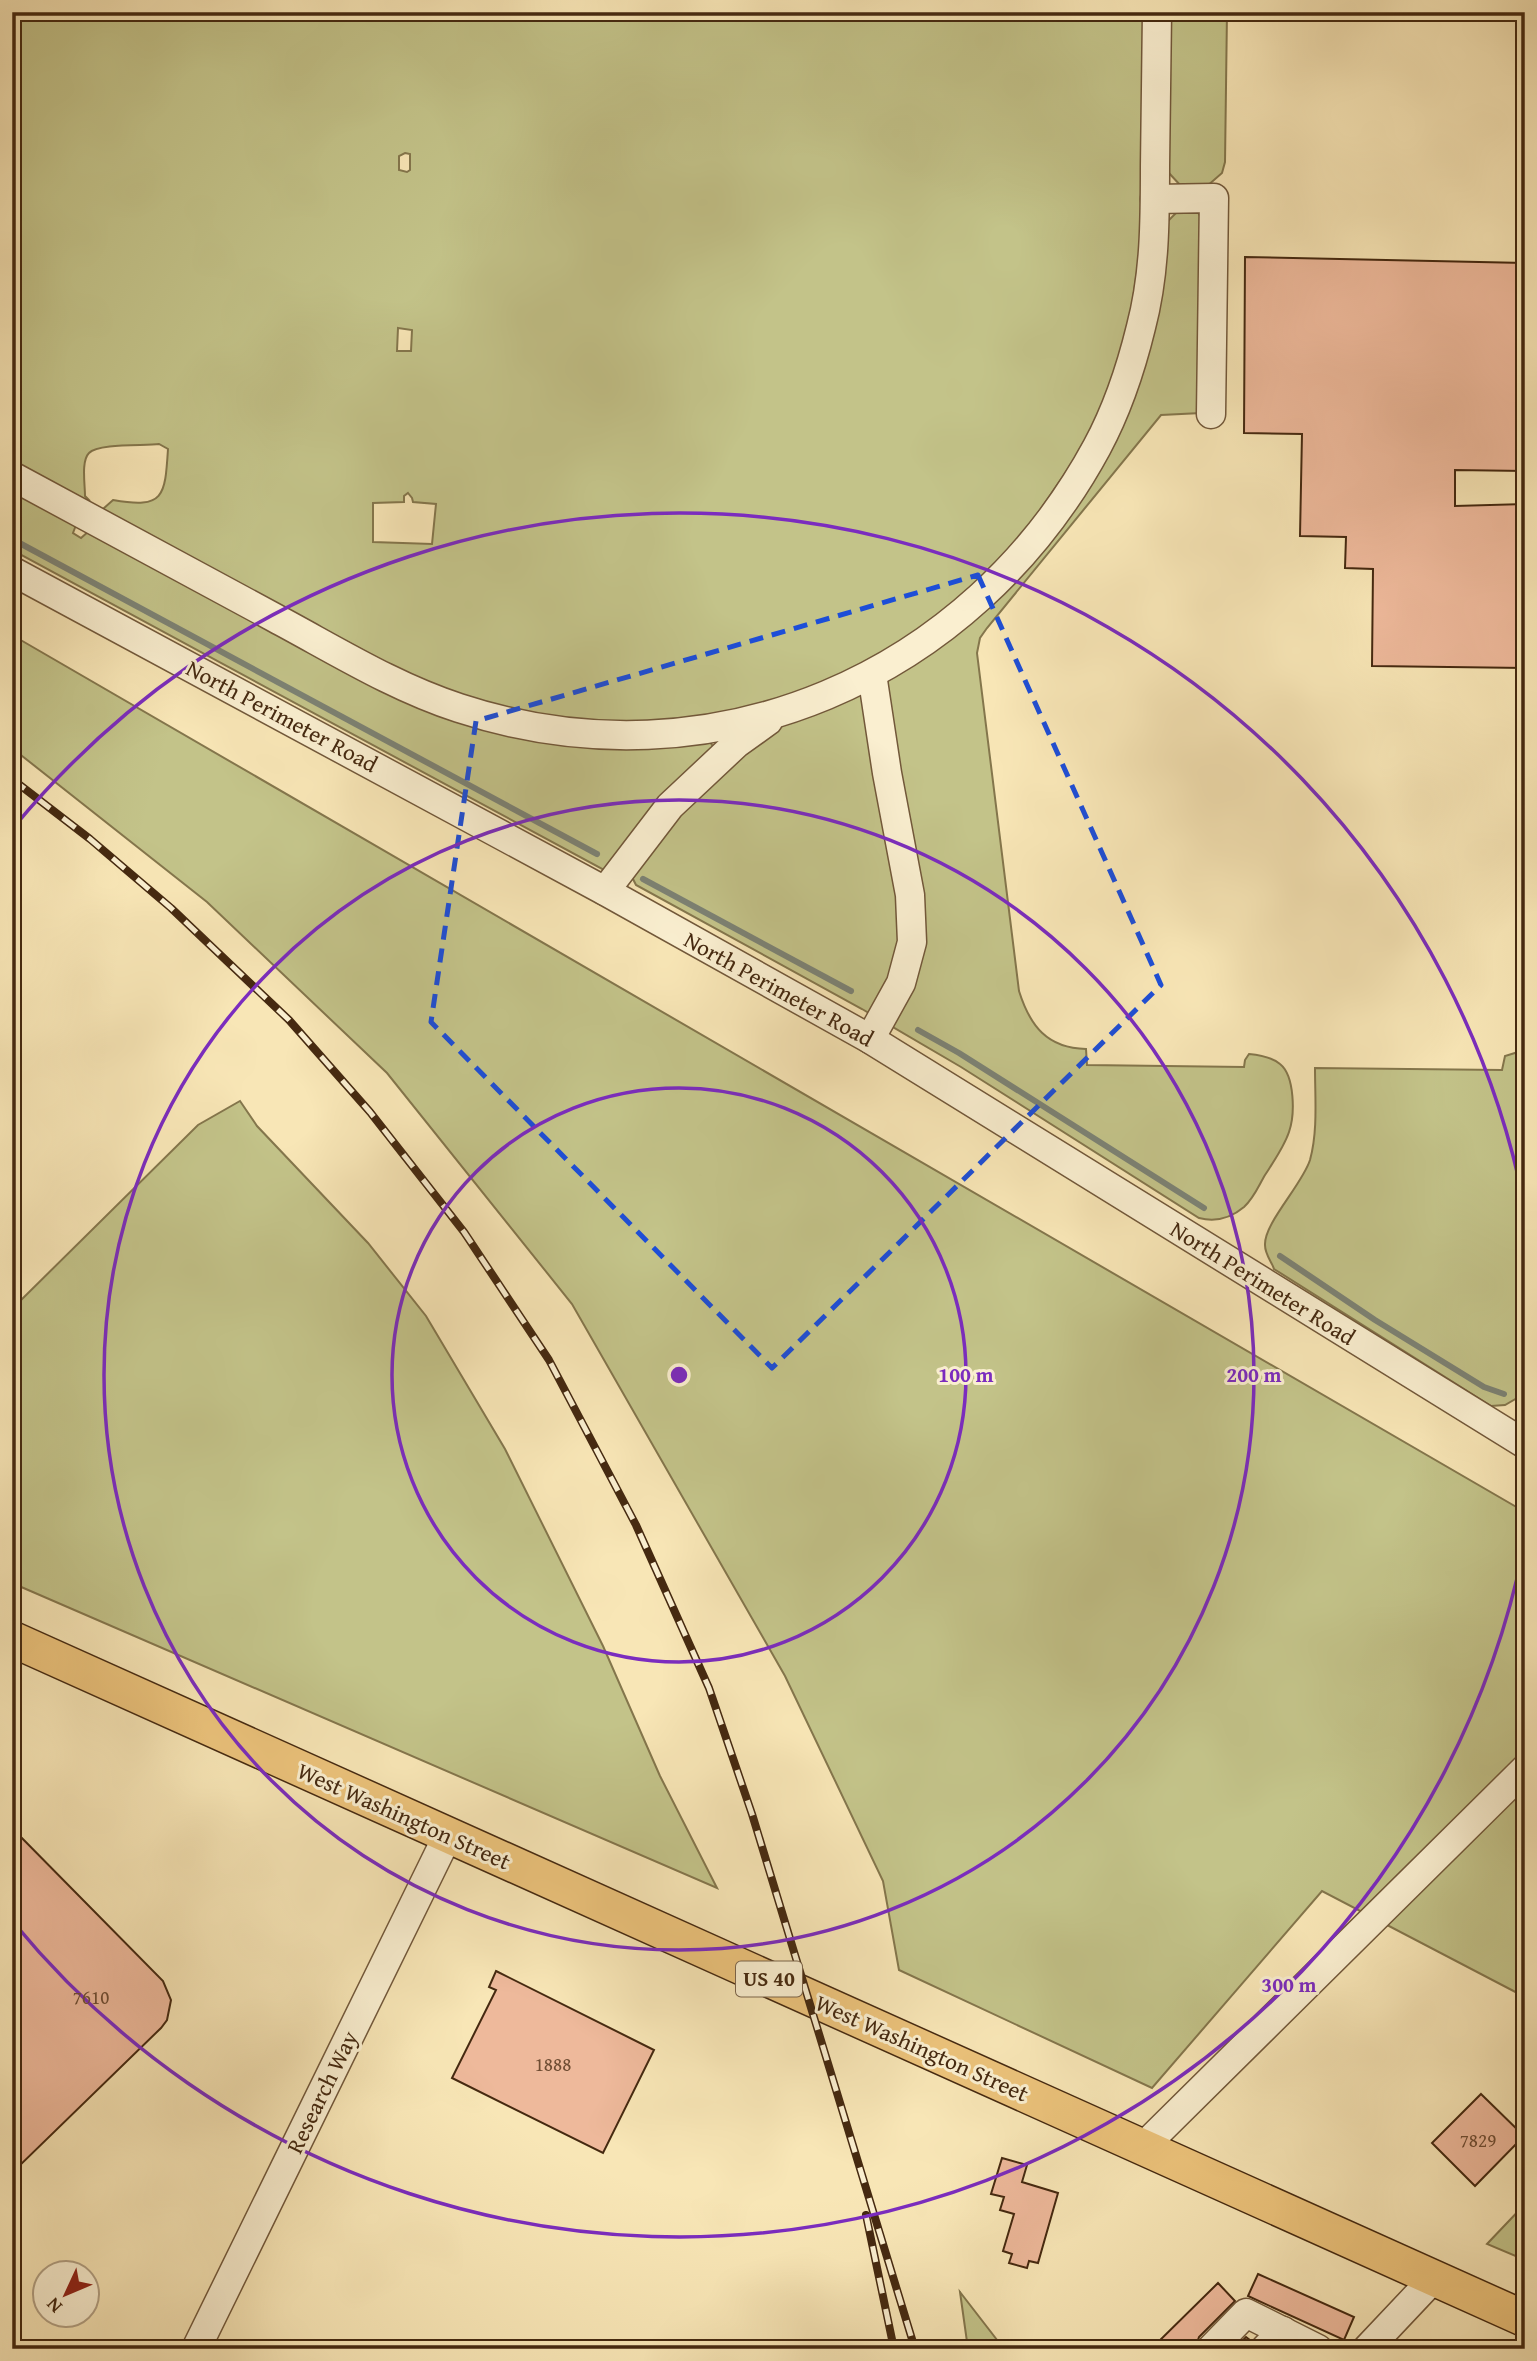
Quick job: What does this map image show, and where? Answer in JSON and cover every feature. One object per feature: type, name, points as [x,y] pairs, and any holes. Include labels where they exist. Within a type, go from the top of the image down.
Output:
[{"type":"main road","name":"West Washington Street","points":[[12,1639],[1525,2319]]},
{"type":"street","points":[[12,476],[383,676],[462,709],[558,730],[634,734],[730,725],[782,712],[844,688],[938,634],[986,593],[1024,555],[1076,484],[1112,416],[1142,324],[1153,260],[1157,12]]},
{"type":"street","points":[[1155,199],[1214,198],[1211,414]]},
{"type":"street","name":"North Perimeter Road","points":[[12,570],[605,891],[870,1039],[1520,1432]]},
{"type":"street","points":[[870,1039],[901,983],[912,942],[910,895],[872,674]]},
{"type":"street","points":[[605,891],[670,806],[736,744],[782,712]]},
{"type":"street","points":[[1143,2147],[1525,1769]]},
{"type":"street","name":"Research Way","points":[[195,2349],[448,1835]]},
{"type":"street","points":[[1367,2349],[1434,2278]]},
{"type":"street","points":[[1211,2349],[1247,2313],[1274,2340],[1318,2349]]},
{"type":"highlighted area","points":[[978,575],[1161,985],[772,1368],[431,1022],[476,721]]},
{"type":"green space","points":[[12,12],[1146,12],[1144,223],[1128,333],[1091,435],[1013,550],[922,632],[810,691],[695,720],[588,722],[510,710],[422,682],[104,511],[113,500],[143,503],[158,496],[163,489],[168,449],[159,444],[111,446],[89,453],[84,467],[85,496],[89,500],[86,501],[12,463]],"holes":[[[410,154],[410,170],[407,172],[399,170],[399,156]],[[398,328],[412,330],[411,351],[397,351]],[[408,493],[413,502],[436,504],[432,544],[373,542],[373,503],[404,502],[404,496]]]},
{"type":"green space","points":[[1168,12],[1227,12],[1225,162],[1222,173],[1206,187],[1181,186],[1168,172]]},
{"type":"green space","points":[[1178,211],[1198,212],[1202,220],[1201,413],[1161,415],[987,628],[980,638],[977,653],[1019,991],[1035,1024],[1042,1033],[1061,1044],[1086,1049],[1087,1065],[1244,1067],[1249,1054],[1277,1062],[1289,1077],[1292,1116],[1282,1149],[1244,1207],[1228,1216],[1211,1220],[1199,1218],[961,1067],[862,1009],[636,885],[632,877],[677,809],[778,727],[845,700],[925,656],[996,600],[1051,539],[1096,472],[1168,221]]},
{"type":"green space","points":[[12,487],[76,525],[73,533],[81,538],[89,531],[405,697],[708,739],[714,748],[604,870],[12,550]]},
{"type":"green space","points":[[12,635],[1525,1512],[1525,1997],[1322,1891],[1152,2088],[899,1970],[883,1881],[785,1676],[572,1304],[387,1073],[207,902],[12,748]]},
{"type":"green space","points":[[1525,1046],[1524,1394],[1505,1405],[1491,1406],[1274,1269],[1265,1245],[1270,1226],[1310,1160],[1315,1126],[1315,1068],[1502,1070],[1505,1056],[1518,1052]]},
{"type":"green space","points":[[240,1101],[257,1126],[368,1243],[426,1316],[505,1449],[603,1646],[660,1776],[717,1888],[12,1583],[12,1309],[198,1125]]},
{"type":"green space","points":[[1525,2204],[1525,2260],[1487,2244]]},
{"type":"green space","points":[[960,2292],[1004,2349],[968,2349]]},
{"type":"building","points":[[1245,257],[1525,263],[1525,471],[1455,470],[1455,506],[1525,504],[1525,668],[1372,666],[1373,569],[1345,568],[1346,537],[1300,536],[1302,434],[1244,433]]},
{"type":"building","points":[[12,1828],[163,1981],[171,2000],[167,2020],[161,2028],[12,2173]]},
{"type":"building","points":[[496,1971],[654,2050],[603,2153],[452,2078],[496,1990],[489,1987]]},
{"type":"building","points":[[1481,2094],[1524,2136],[1475,2186],[1432,2143]]},
{"type":"building","points":[[1002,2158],[1027,2165],[1022,2182],[1058,2193],[1038,2263],[1029,2261],[1027,2268],[1009,2263],[1012,2254],[1003,2251],[1014,2214],[1000,2210],[1004,2197],[991,2194]]},
{"type":"building","points":[[1258,2274],[1354,2317],[1344,2340],[1248,2296]]},
{"type":"building","points":[[1218,2283],[1235,2301],[1199,2337],[1195,2349],[1151,2349]]},
{"type":"building","points":[[1246,2337],[1251,2341],[1249,2349],[1234,2349]]},
{"type":"waterway","points":[[12,539],[597,854]]},
{"type":"waterway","points":[[643,879],[851,991]]},
{"type":"waterway","points":[[918,1030],[959,1053],[1204,1208]]},
{"type":"waterway","points":[[1280,1256],[1375,1320],[1484,1387],[1504,1394]]},
{"type":"railway","points":[[12,779],[90,839],[171,908],[289,1020],[370,1112],[464,1232],[549,1360],[636,1525],[709,1688],[752,1814],[915,2349]]},
{"type":"railway","points":[[866,2215],[894,2349]]}]
